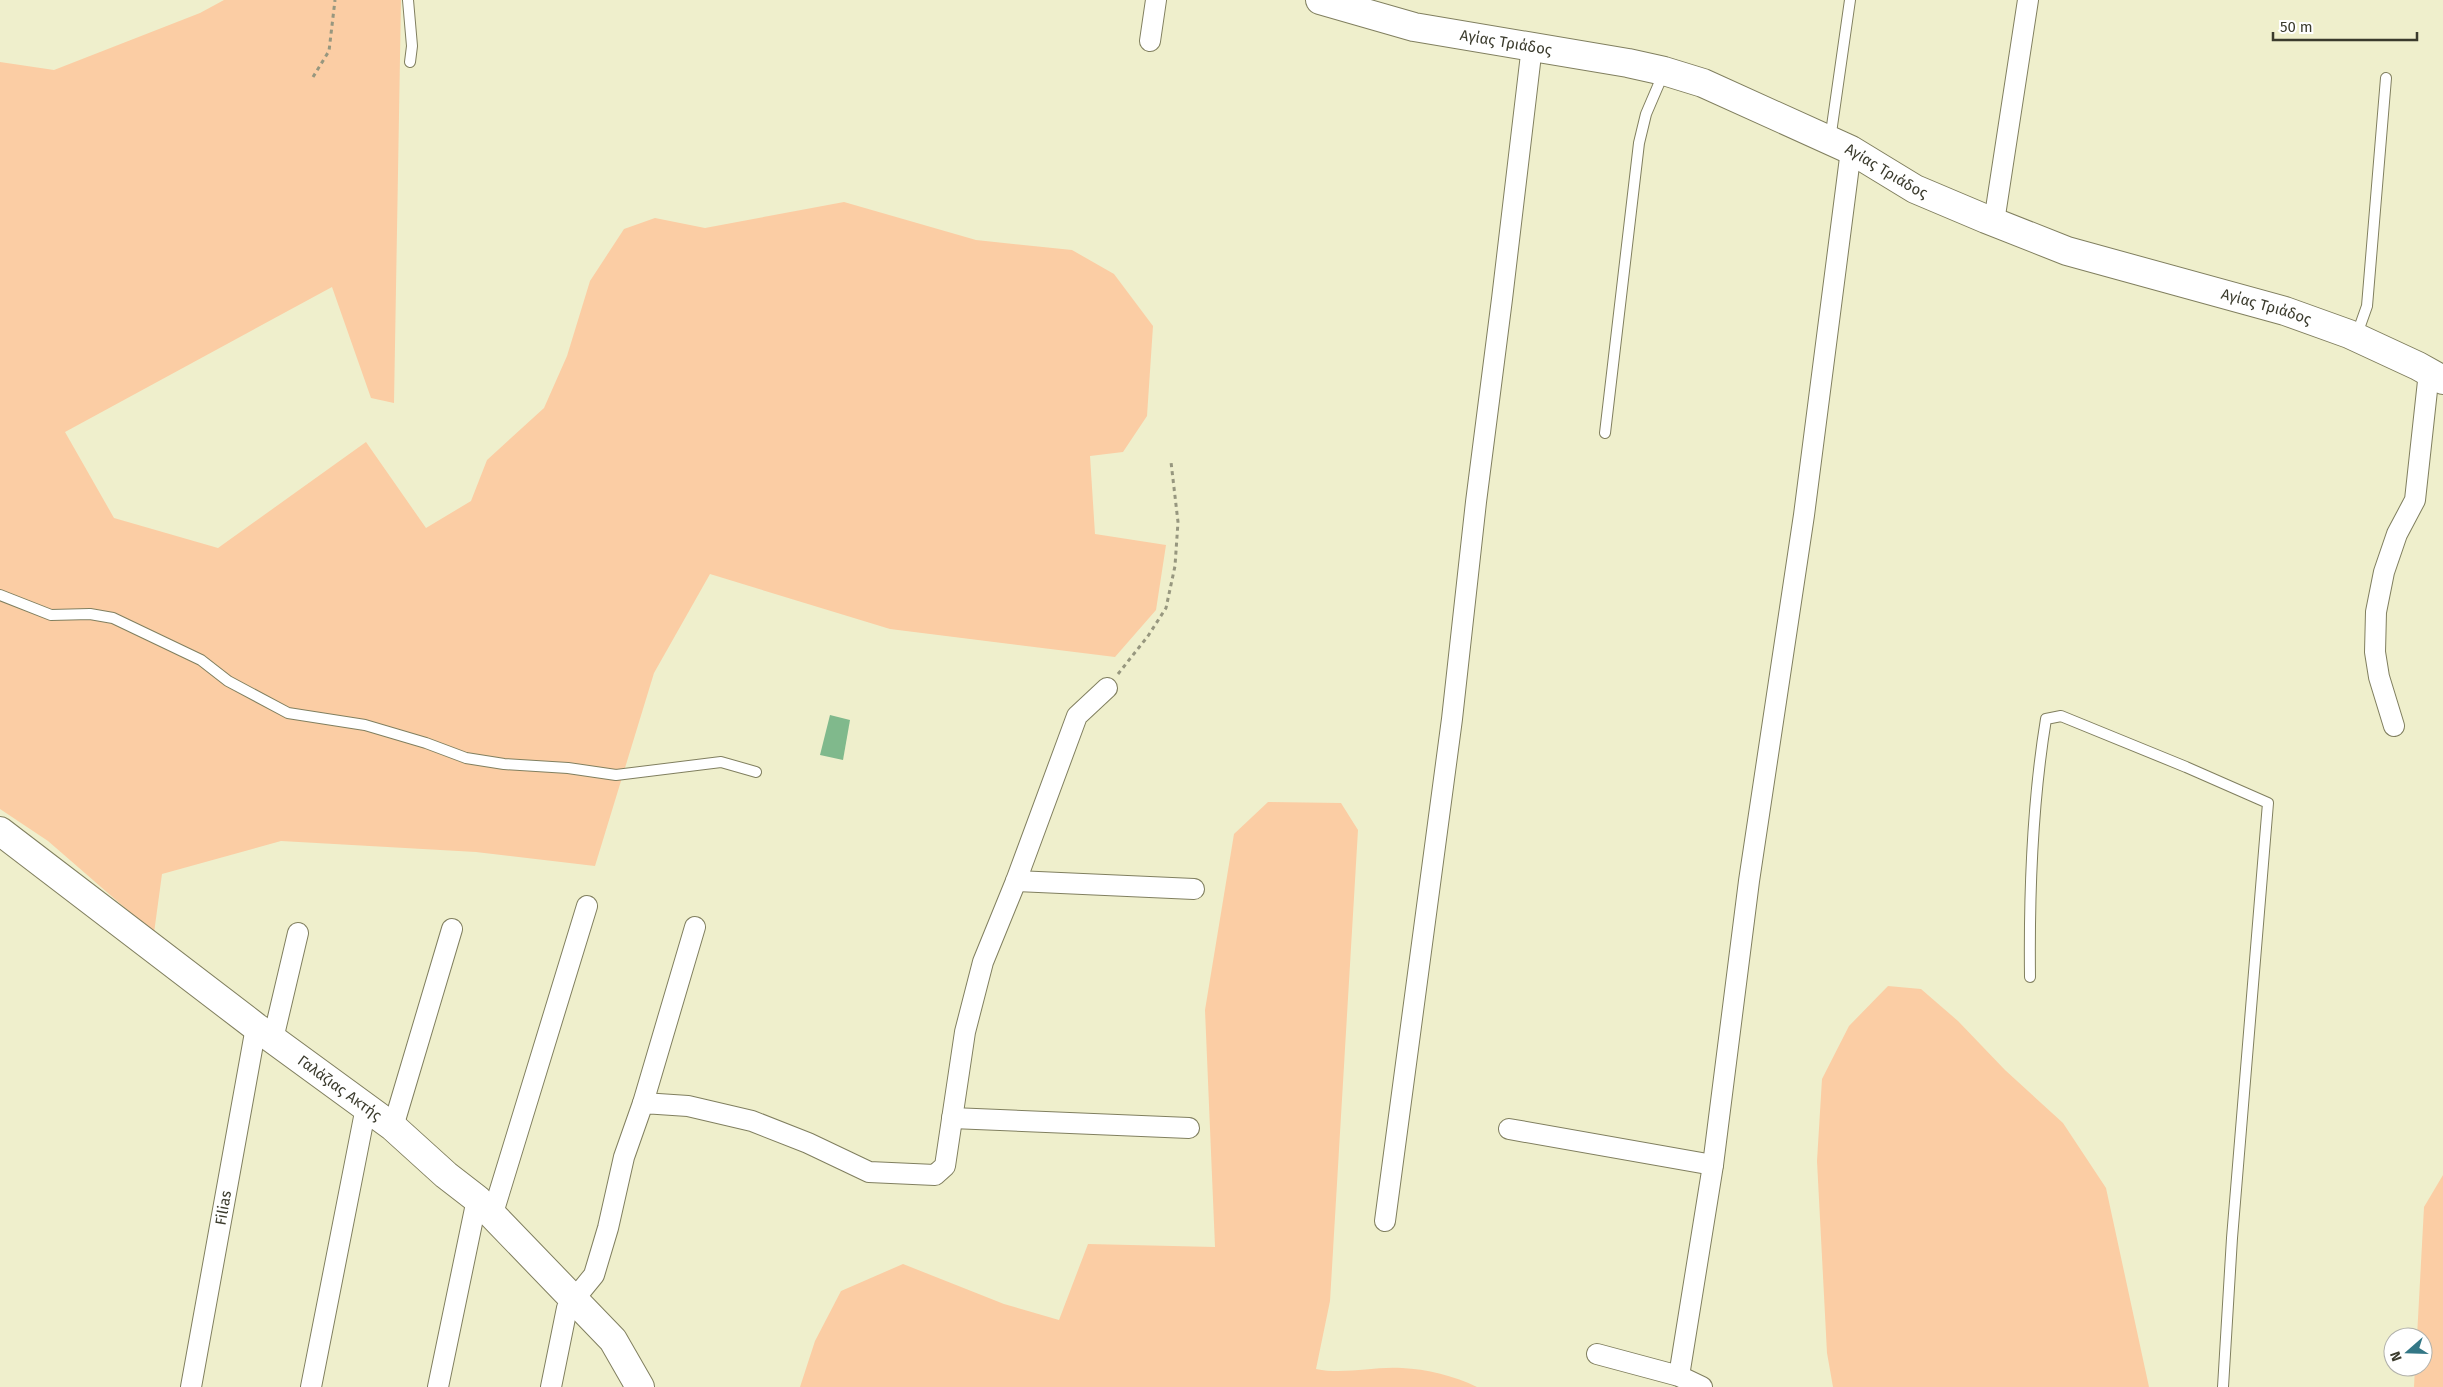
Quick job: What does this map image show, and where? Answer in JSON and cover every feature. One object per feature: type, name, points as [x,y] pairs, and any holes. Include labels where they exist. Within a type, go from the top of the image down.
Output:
[{"type":"street","points":[[1150,41],[1156,0]]},
{"type":"street","name":"Αγίας Τριάδος","points":[[1320,0],[1414,27],[1532,46],[1664,71],[1703,83],[1840,146],[1915,189],[1994,222],[2067,251],[2285,311],[2356,337],[2436,376]]},
{"type":"street","points":[[1994,222],[2028,0]]},
{"type":"street","points":[[1385,1221],[1452,719],[1476,502],[1532,46]]},
{"type":"street","points":[[1679,1376],[1713,1165],[1749,881],[1802,525],[1840,146]]},
{"type":"street","points":[[2394,726],[2377,661],[2376,612],[2384,572],[2398,534],[2415,500],[2436,376]]},
{"type":"street","points":[[643,1103],[688,1106],[752,1121],[808,1142],[869,1172],[935,1175],[945,1166],[965,1032],[983,962],[1016,881],[1077,716],[1107,688]]},
{"type":"street","name":"Γαλάζιας Ακτής","points":[[0,831],[265,1033],[393,1127],[485,1206],[613,1340],[640,1387]]},
{"type":"street","points":[[1016,881],[1194,889]]},
{"type":"street","points":[[438,1387],[485,1206],[587,906]]},
{"type":"street","points":[[551,1387],[567,1308],[594,1274],[608,1228],[624,1157],[643,1103],[695,927]]},
{"type":"street","points":[[393,1127],[452,929]]},
{"type":"street","name":"Filias","points":[[191,1387],[265,1033],[298,932]]},
{"type":"street","points":[[311,1387],[366,1107]]},
{"type":"street","points":[[952,1118],[1189,1128]]},
{"type":"street","points":[[1509,1128],[1713,1165]]},
{"type":"street","points":[[1597,1354],[1679,1376],[1702,1387]]},
{"type":"lane","points":[[408,0],[412,46],[410,62]]},
{"type":"lane","points":[[1840,146],[1850,0]]},
{"type":"lane","points":[[1605,433],[1639,143],[1646,114],[1664,71]]},
{"type":"lane","points":[[2356,337],[2367,306],[2386,78]]},
{"type":"lane","points":[[0,595],[51,615],[90,614],[113,618],[201,660],[228,680],[288,713],[365,725],[426,743],[466,758],[504,764],[576,769],[616,776],[721,762],[756,772]]},
{"type":"lane","points":[[2030,977],[2029,906],[2040,757],[2046,719],[2061,716],[2186,766],[2268,803],[2232,1238],[2223,1387]]},
{"type":"path","points":[[313,77],[329,51],[335,0]]},
{"type":"path","points":[[1107,688],[1148,636],[1166,608],[1175,566],[1178,522],[1171,462]]},
{"type":"shaded area","points":[[224,0],[401,0],[394,403],[371,398],[332,287],[65,432],[114,518],[218,548],[366,442],[426,528],[471,501],[487,460],[544,408],[567,356],[590,281],[624,229],[655,218],[705,228],[844,202],[976,240],[1072,250],[1114,274],[1153,326],[1147,416],[1123,452],[1090,456],[1095,534],[1166,545],[1156,610],[1115,657],[890,629],[710,574],[654,673],[595,866],[476,852],[281,841],[162,874],[154,933],[48,841],[0,809],[0,62],[54,70],[200,13]]},
{"type":"shaded area","points":[[830,715],[850,720],[843,760],[820,755]]},
{"type":"shaded area","points":[[1268,802],[1341,803],[1358,830],[1330,1301],[1316,1369],[1338,1371],[1391,1368],[1411,1369],[1450,1376],[1477,1387],[800,1387],[815,1341],[841,1291],[903,1264],[1004,1304],[1059,1320],[1088,1244],[1215,1247],[1205,1010],[1234,834]]},
{"type":"shaded area","points":[[1888,986],[1921,989],[1958,1021],[2005,1070],[2063,1123],[2106,1188],[2149,1387],[1833,1387],[1827,1353],[1817,1161],[1822,1079],[1849,1026]]},
{"type":"shaded area","points":[[2443,1175],[2443,1387],[2414,1387],[2414,1377],[2433,1377],[2433,1327],[2418,1327],[2424,1207]]}]
